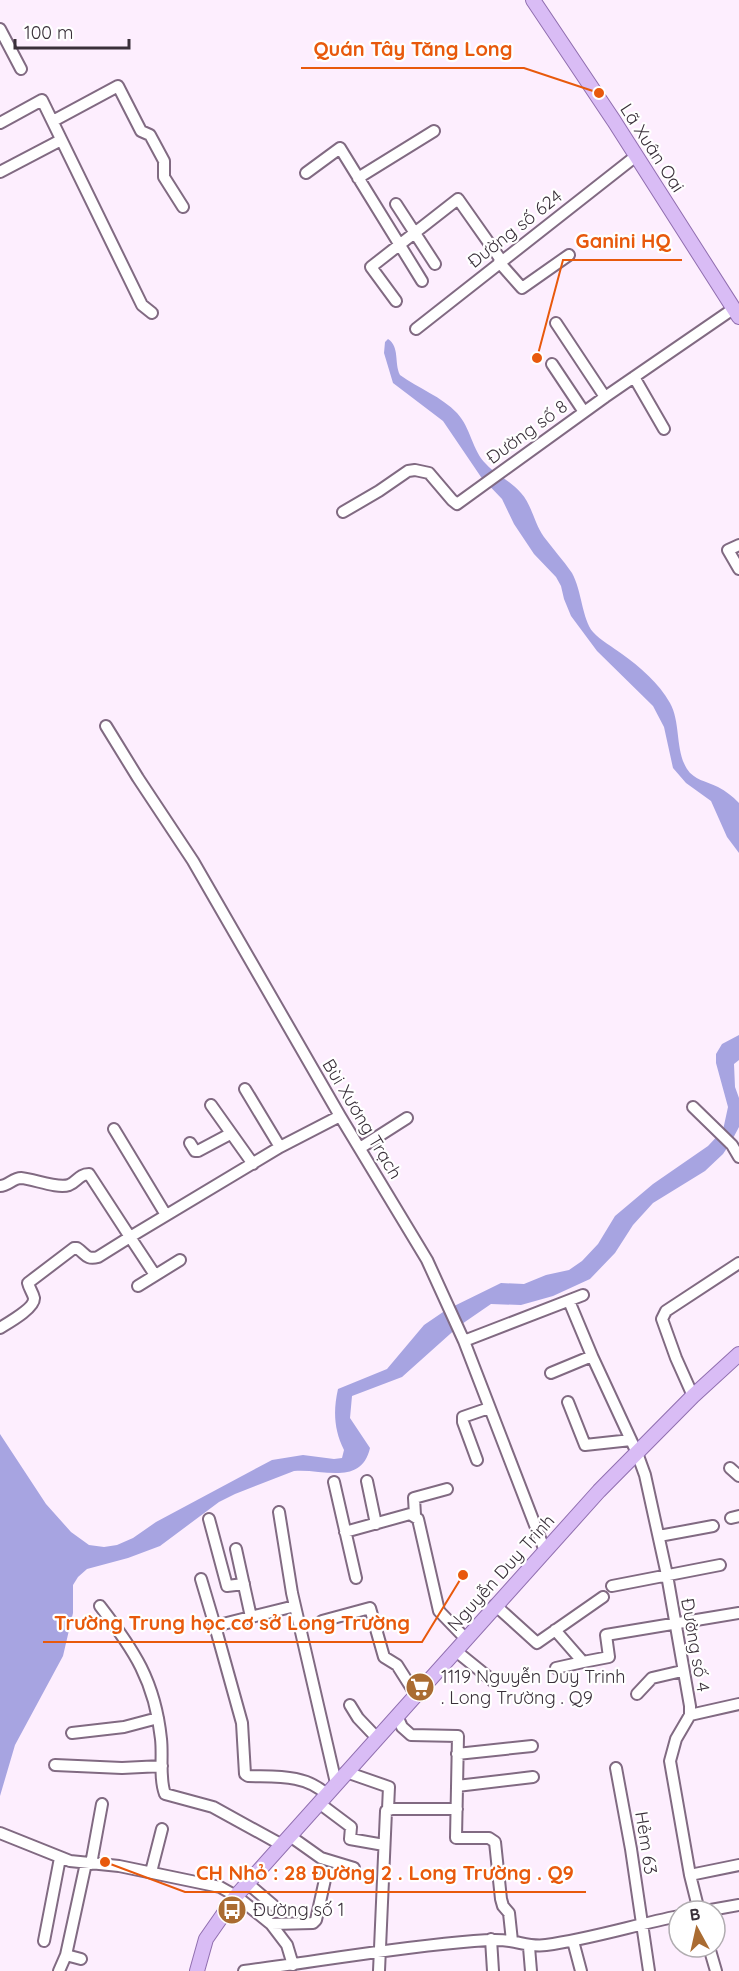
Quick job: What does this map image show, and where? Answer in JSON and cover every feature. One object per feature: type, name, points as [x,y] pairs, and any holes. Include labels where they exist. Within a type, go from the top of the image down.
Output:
[{"type":"main road","name":"Lã Xuân Oai","points":[[533,0],[736,313]]},
{"type":"main road","name":"Nguyễn Duy Trinh","points":[[197,1971],[206,1939],[247,1883],[456,1651],[634,1446],[739,1354]]},
{"type":"street","points":[[0,29],[21,69]]},
{"type":"street","points":[[53,121],[118,86],[141,131],[150,135],[164,161],[164,177],[183,207]]},
{"type":"street","points":[[0,123],[42,100],[142,305],[152,313]]},
{"type":"street","points":[[358,178],[434,131]]},
{"type":"street","points":[[0,172],[61,140]]},
{"type":"street","points":[[306,173],[340,148],[422,281]]},
{"type":"street","name":"Đường số 624","points":[[416,329],[636,156]]},
{"type":"street","points":[[396,301],[371,267],[458,199],[500,261],[522,288],[569,255]]},
{"type":"street","points":[[396,204],[435,264]]},
{"type":"street","name":"Đường số 8","points":[[343,512],[408,471],[415,470],[429,473],[457,504],[634,377],[736,313]]},
{"type":"street","points":[[556,323],[605,397]]},
{"type":"street","points":[[552,364],[584,412]]},
{"type":"street","points":[[634,377],[664,429]]},
{"type":"street","points":[[739,545],[728,550],[739,569]]},
{"type":"street","name":"Bùi Xương Trạch","points":[[106,726],[193,861],[340,1116],[427,1260],[462,1337],[544,1551]]},
{"type":"street","points":[[245,1089],[280,1147]]},
{"type":"street","points":[[211,1105],[253,1164]]},
{"type":"street","points":[[693,1107],[735,1151]]},
{"type":"street","points":[[0,1328],[24,1312],[32,1303],[33,1297],[28,1283],[74,1248],[79,1249],[88,1258],[99,1257],[280,1147],[340,1116]]},
{"type":"street","points":[[360,1148],[407,1118]]},
{"type":"street","points":[[114,1129],[166,1215]]},
{"type":"street","points":[[190,1143],[195,1151],[198,1151],[231,1134]]},
{"type":"street","points":[[0,1186],[5,1186],[20,1178],[65,1186],[74,1183],[81,1175],[89,1174],[155,1275]]},
{"type":"street","points":[[138,1286],[180,1260]]},
{"type":"street","points":[[693,1396],[676,1359],[662,1315],[739,1263]]},
{"type":"street","points":[[462,1337],[569,1301],[583,1294]]},
{"type":"street","name":"Đường số 4","points":[[569,1301],[634,1446],[648,1485],[659,1536],[690,1714],[676,1739],[670,1761],[696,1899]]},
{"type":"street","points":[[551,1373],[592,1356]]},
{"type":"street","points":[[568,1402],[585,1445],[634,1446]]},
{"type":"street","points":[[477,1460],[463,1417],[489,1408]]},
{"type":"street","points":[[730,1468],[739,1476]]},
{"type":"street","points":[[367,1481],[376,1524]]},
{"type":"street","points":[[333,1482],[356,1578]]},
{"type":"street","points":[[447,1489],[414,1498],[415,1515],[418,1519],[439,1611],[466,1639]]},
{"type":"street","points":[[279,1512],[295,1606],[336,1783]]},
{"type":"street","points":[[345,1532],[410,1514],[415,1515]]},
{"type":"street","points":[[209,1519],[226,1584],[230,1587],[244,1584]]},
{"type":"street","points":[[659,1536],[713,1526]]},
{"type":"street","points":[[236,1549],[251,1617]]},
{"type":"street","points":[[612,1586],[720,1565]]},
{"type":"street","points":[[201,1579],[242,1723],[246,1775],[307,1781],[317,1786],[322,1799],[351,1827],[350,1839],[384,1845]]},
{"type":"street","points":[[495,1605],[537,1643],[603,1597]]},
{"type":"street","points":[[99,1606],[127,1641],[146,1675],[158,1718],[165,1794],[213,1807],[321,1858],[354,1868]]},
{"type":"street","points":[[215,1626],[295,1606]]},
{"type":"street","points":[[322,1621],[370,1608],[384,1657],[397,1665],[416,1695]]},
{"type":"street","points":[[556,1668],[609,1657],[606,1635],[739,1613]]},
{"type":"street","points":[[555,1630],[583,1662]]},
{"type":"street","points":[[456,1651],[493,1681]]},
{"type":"street","points":[[637,1694],[652,1678],[682,1671]]},
{"type":"street","points":[[690,1714],[739,1704]]},
{"type":"street","points":[[350,1705],[358,1718],[377,1738]]},
{"type":"street","points":[[397,1716],[402,1727],[411,1735],[458,1736],[456,1838],[489,1838],[495,1842],[501,1899],[509,1913],[512,1941]]},
{"type":"street","points":[[72,1733],[124,1727],[158,1718]]},
{"type":"street","points":[[457,1754],[532,1746]]},
{"type":"street","points":[[55,1765],[122,1768],[162,1766]]},
{"type":"street","name":"Hẻm 63","points":[[616,1768],[631,1849],[646,1970]]},
{"type":"street","points":[[346,1773],[389,1787],[388,1809],[385,1814],[379,1971]]},
{"type":"street","points":[[457,1786],[533,1777]]},
{"type":"street","points":[[59,1971],[66,1955],[102,1804]]},
{"type":"street","points":[[388,1809],[457,1809]]},
{"type":"street","points":[[151,1872],[162,1829]]},
{"type":"street","points":[[0,1833],[60,1858],[88,1864],[108,1864],[220,1887],[236,1896],[271,1924],[287,1945],[293,1965]]},
{"type":"street","points":[[44,1941],[60,1858]]},
{"type":"street","points":[[690,1875],[739,1865]]},
{"type":"street","points":[[271,1924],[313,1923],[316,1920],[326,1875]]},
{"type":"street","points":[[247,1883],[273,1905]]},
{"type":"street","points":[[244,1971],[293,1965],[307,1967],[414,1946],[491,1939],[512,1941],[529,1947],[573,1941],[667,1919]]},
{"type":"street","points":[[491,1939],[493,1971]]},
{"type":"street","points":[[573,1941],[581,1971]]},
{"type":"street","points":[[529,1947],[531,1971]]},
{"type":"street","points":[[66,1955],[81,1959]]},
{"type":"street","points":[[197,1971],[202,1971]]},
{"type":"shaded area","points":[[388,339],[394,346],[400,375],[444,402],[457,413],[481,458],[525,498],[544,537],[572,573],[586,620],[593,632],[642,670],[666,696],[676,719],[681,753],[687,769],[697,778],[724,790],[739,803],[739,853],[727,837],[711,801],[686,783],[673,768],[664,727],[653,706],[597,651],[571,616],[556,577],[534,554],[514,524],[502,499],[481,477],[443,421],[393,383],[384,353],[385,342]]},
{"type":"shaded area","points":[[739,1035],[739,1060],[734,1064],[735,1087],[739,1098],[739,1127],[731,1142],[723,1154],[705,1171],[653,1203],[633,1225],[615,1253],[590,1279],[553,1296],[521,1305],[491,1304],[459,1326],[402,1377],[352,1396],[350,1418],[370,1448],[365,1460],[358,1468],[339,1473],[294,1471],[219,1502],[160,1546],[128,1558],[87,1569],[78,1577],[73,1585],[73,1613],[63,1656],[15,1745],[0,1796],[0,1434],[46,1504],[71,1532],[89,1545],[104,1547],[117,1545],[133,1538],[156,1522],[272,1460],[303,1455],[342,1458],[344,1450],[335,1420],[338,1389],[387,1369],[424,1325],[446,1310],[501,1283],[524,1284],[546,1275],[569,1270],[582,1261],[598,1244],[615,1216],[653,1184],[708,1146],[723,1130],[728,1107],[716,1063],[716,1054],[722,1044]]},
{"type":"place","name":"Quán Tây Tăng Long","points":[[599,93]]},
{"type":"place","name":"Ganini HQ","points":[[537,358]]},
{"type":"place","name":"Trường Trung học cơ sở Long Trường","points":[[463,1575]]},
{"type":"place","name":"1119 Nguyễn Duy Trinh . Long Trường . Q9","points":[[420,1687]]},
{"type":"place","name":"CH Nhỏ : 28 Đường 2 . Long Trường . Q9","points":[[105,1862]]},
{"type":"place","name":"Đường số 1","points":[[232,1910]]}]
